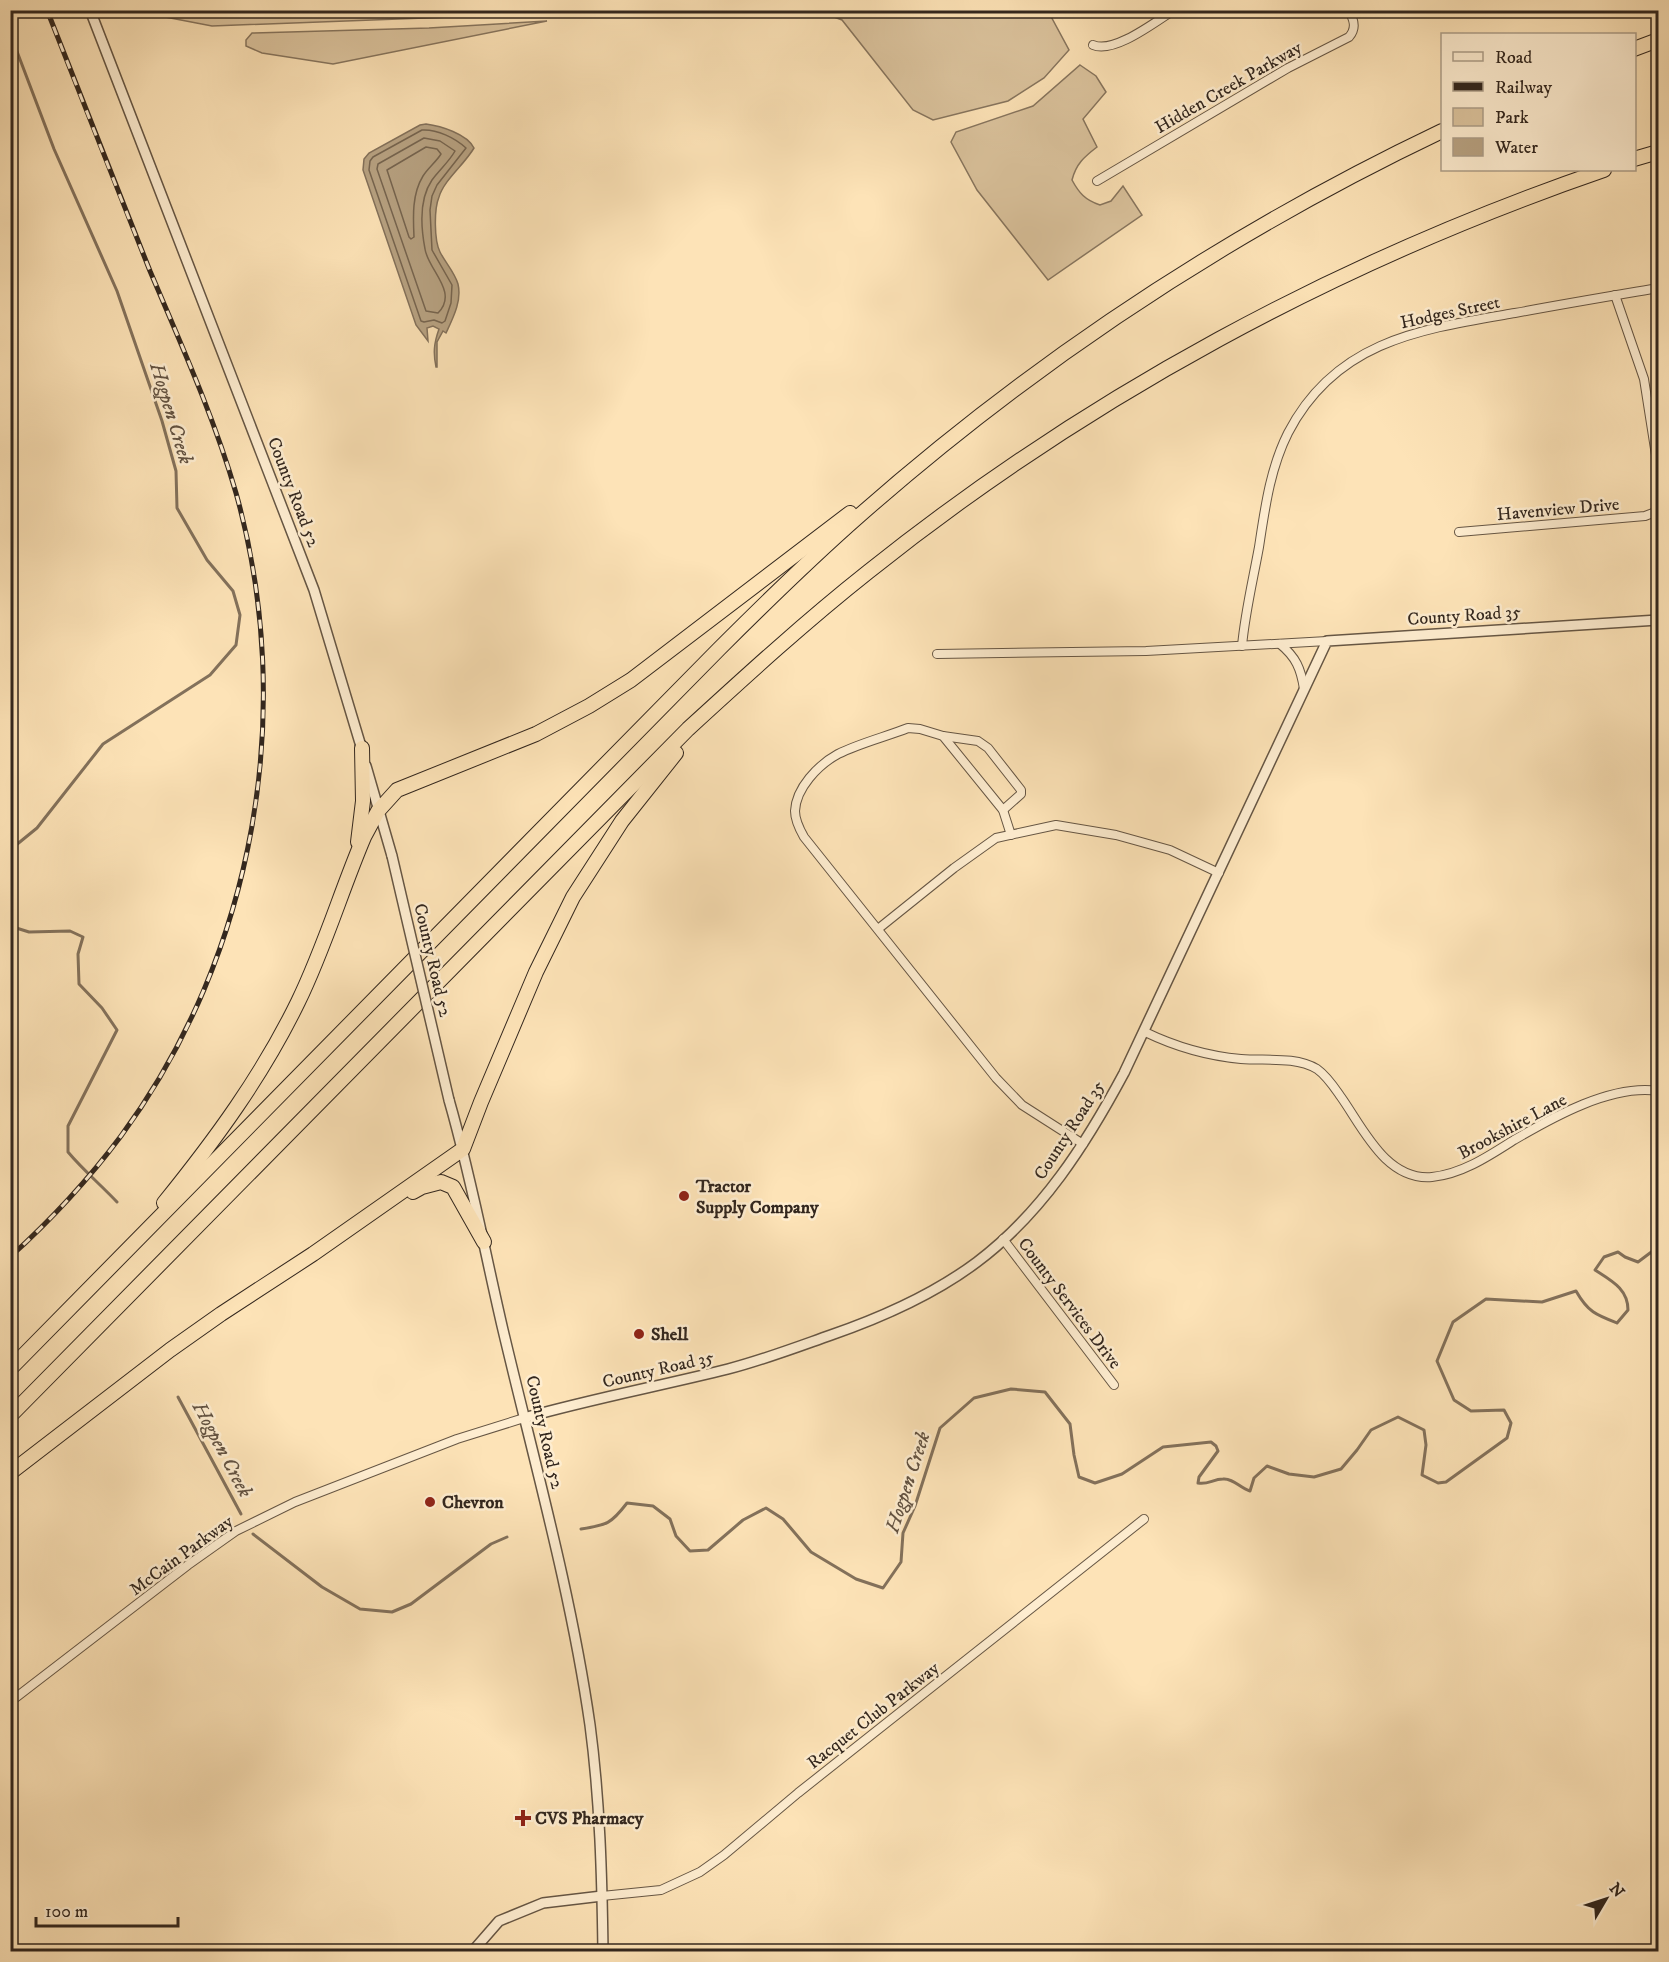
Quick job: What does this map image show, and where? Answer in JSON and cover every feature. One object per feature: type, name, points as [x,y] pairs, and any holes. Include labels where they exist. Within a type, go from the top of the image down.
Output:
[{"type":"highway","points":[[1636,49],[1659,40]]},
{"type":"highway","points":[[99,1280],[198,1161],[260,1072],[299,1001],[356,856],[378,811],[397,790],[536,734],[589,706],[631,680],[927,453],[1100,328],[1225,247],[1365,169],[1441,132]]},
{"type":"highway","points":[[1636,159],[1659,152]]},
{"type":"highway","points":[[10,1416],[688,729],[753,669],[861,577],[954,506],[1045,443],[1122,395],[1236,330],[1393,252],[1525,198],[1601,171]]},
{"type":"highway","points":[[10,1369],[774,595],[877,500],[981,415]]},
{"type":"highway","points":[[10,1473],[170,1350],[463,1149],[536,972],[573,897],[622,821],[664,766],[753,669]]},
{"type":"highway","points":[[356,856],[363,801],[362,748]]},
{"type":"highway","points":[[332,1241],[422,1187],[441,1182],[453,1187],[484,1242]]},
{"type":"street","name":"County Road 52","points":[[90,10],[314,590],[392,856],[449,1100],[463,1149],[566,1596],[590,1725],[599,1821],[603,1952]]},
{"type":"street","points":[[1093,45],[1111,47],[1174,10]]},
{"type":"street","name":"Hidden Creek Parkway","points":[[1097,181],[1288,68],[1349,37],[1354,25],[1353,17],[1348,10]]},
{"type":"street","name":"Hodges Street","points":[[1242,646],[1274,468],[1288,432],[1301,411],[1332,376],[1370,351],[1413,333],[1659,288]]},
{"type":"street","points":[[1615,296],[1644,379],[1659,468]]},
{"type":"street","name":"Havenview Drive","points":[[1459,532],[1645,516],[1659,511]]},
{"type":"street","name":"County Road 35","points":[[524,1418],[727,1369],[796,1348],[847,1329],[897,1309],[936,1289],[978,1261],[1003,1239],[1055,1184],[1103,1113],[1145,1032],[1327,641],[1659,620]]},
{"type":"street","points":[[938,654],[1146,651],[1327,641]]},
{"type":"street","points":[[1280,644],[1291,653],[1299,665],[1304,690]]},
{"type":"street","points":[[1003,810],[1021,794],[1021,790],[988,748],[978,741],[908,728],[837,755],[810,776],[799,795],[795,812],[799,828],[996,1078],[1022,1105],[1083,1144]]},
{"type":"street","points":[[944,736],[1003,810],[1011,835]]},
{"type":"street","points":[[878,929],[954,868],[996,838],[1056,825],[1116,835],[1170,850],[1219,873]]},
{"type":"street","name":"Brookshire Lane","points":[[1145,1032],[1209,1054],[1298,1063],[1317,1069],[1336,1089],[1377,1149],[1398,1169],[1415,1176],[1428,1177],[1456,1172],[1480,1161],[1544,1124],[1592,1102],[1636,1090],[1659,1091]]},
{"type":"street","name":"County Services Drive","points":[[1003,1239],[1114,1385]]},
{"type":"street","name":"McCain Parkway","points":[[10,1702],[188,1565],[236,1531],[295,1502],[457,1439],[524,1418]]},
{"type":"street","name":"Racquet Club Parkway","points":[[602,1896],[661,1890],[700,1872],[1144,1519]]},
{"type":"street","points":[[472,1952],[499,1921],[543,1903],[602,1896]]},
{"type":"green space","points":[[134,11],[516,11],[451,17],[212,26]]},
{"type":"green space","points":[[818,11],[1048,11],[1069,50],[1044,78],[1008,101],[933,120],[913,110],[842,20]]},
{"type":"green space","points":[[547,21],[333,64],[262,53],[246,46],[246,40],[252,33],[429,28]]},
{"type":"green space","points":[[1080,65],[1096,76],[1106,92],[1083,119],[1097,147],[1081,161],[1072,180],[1083,196],[1100,205],[1111,201],[1123,186],[1142,215],[1048,280],[977,190],[951,142],[956,132],[1033,106]]},
{"type":"water","points":[[426,124],[460,135],[474,148],[445,185],[436,209],[435,225],[438,247],[455,276],[459,290],[458,303],[446,333],[443,331],[437,342],[437,367],[434,348],[439,329],[433,326],[427,328],[428,341],[416,325],[363,170],[364,159],[369,153],[420,125]]},
{"type":"waterway","name":"Hogpen Creek","points":[[10,33],[54,149],[117,291],[162,421],[176,471],[177,508],[207,560],[233,591],[240,615],[236,645],[210,675],[103,744],[37,828],[10,850]]},
{"type":"waterway","name":"Hogpen Creek","points":[[10,926],[29,932],[70,931],[83,937],[78,954],[79,984],[102,1008],[117,1030],[68,1126],[68,1152],[117,1202]]},
{"type":"waterway","name":"Hogpen Creek","points":[[581,1529],[608,1522],[627,1503],[653,1506],[670,1519],[676,1536],[690,1551],[708,1550],[743,1520],[766,1508],[783,1519],[811,1552],[856,1579],[883,1588],[901,1562],[903,1533],[915,1506],[940,1428],[974,1398],[1011,1389],[1045,1392],[1070,1424],[1079,1477],[1095,1483],[1122,1474],[1163,1447],[1211,1442],[1218,1451],[1199,1477],[1198,1483],[1227,1479],[1250,1491],[1254,1478],[1267,1466],[1289,1474],[1314,1477],[1341,1469],[1371,1430],[1398,1417],[1424,1430],[1426,1445],[1422,1475],[1438,1483],[1446,1482],[1507,1438],[1511,1423],[1504,1410],[1471,1411],[1454,1400],[1437,1361],[1453,1322],[1486,1299],[1542,1302],[1576,1291],[1593,1312],[1617,1323],[1628,1310],[1625,1296],[1618,1286],[1595,1270],[1604,1257],[1618,1252],[1638,1262],[1658,1247]]},
{"type":"waterway","name":"Hogpen Creek","points":[[178,1397],[241,1514]]},
{"type":"waterway","name":"Hogpen Creek","points":[[253,1534],[322,1587],[360,1609],[392,1612],[411,1604],[491,1544],[507,1537]]},
{"type":"railway","points":[[10,1257],[40,1229],[96,1168],[121,1136],[167,1065],[204,989],[232,910],[252,828],[262,744],[263,660],[254,576],[236,493],[207,409],[47,10]]},
{"type":"place","name":"Tractor Supply Company","points":[[684,1196]]},
{"type":"place","name":"Shell","points":[[639,1334]]},
{"type":"place","name":"Chevron","points":[[430,1502]]},
{"type":"place","name":"CVS Pharmacy","points":[[523,1818]]}]
